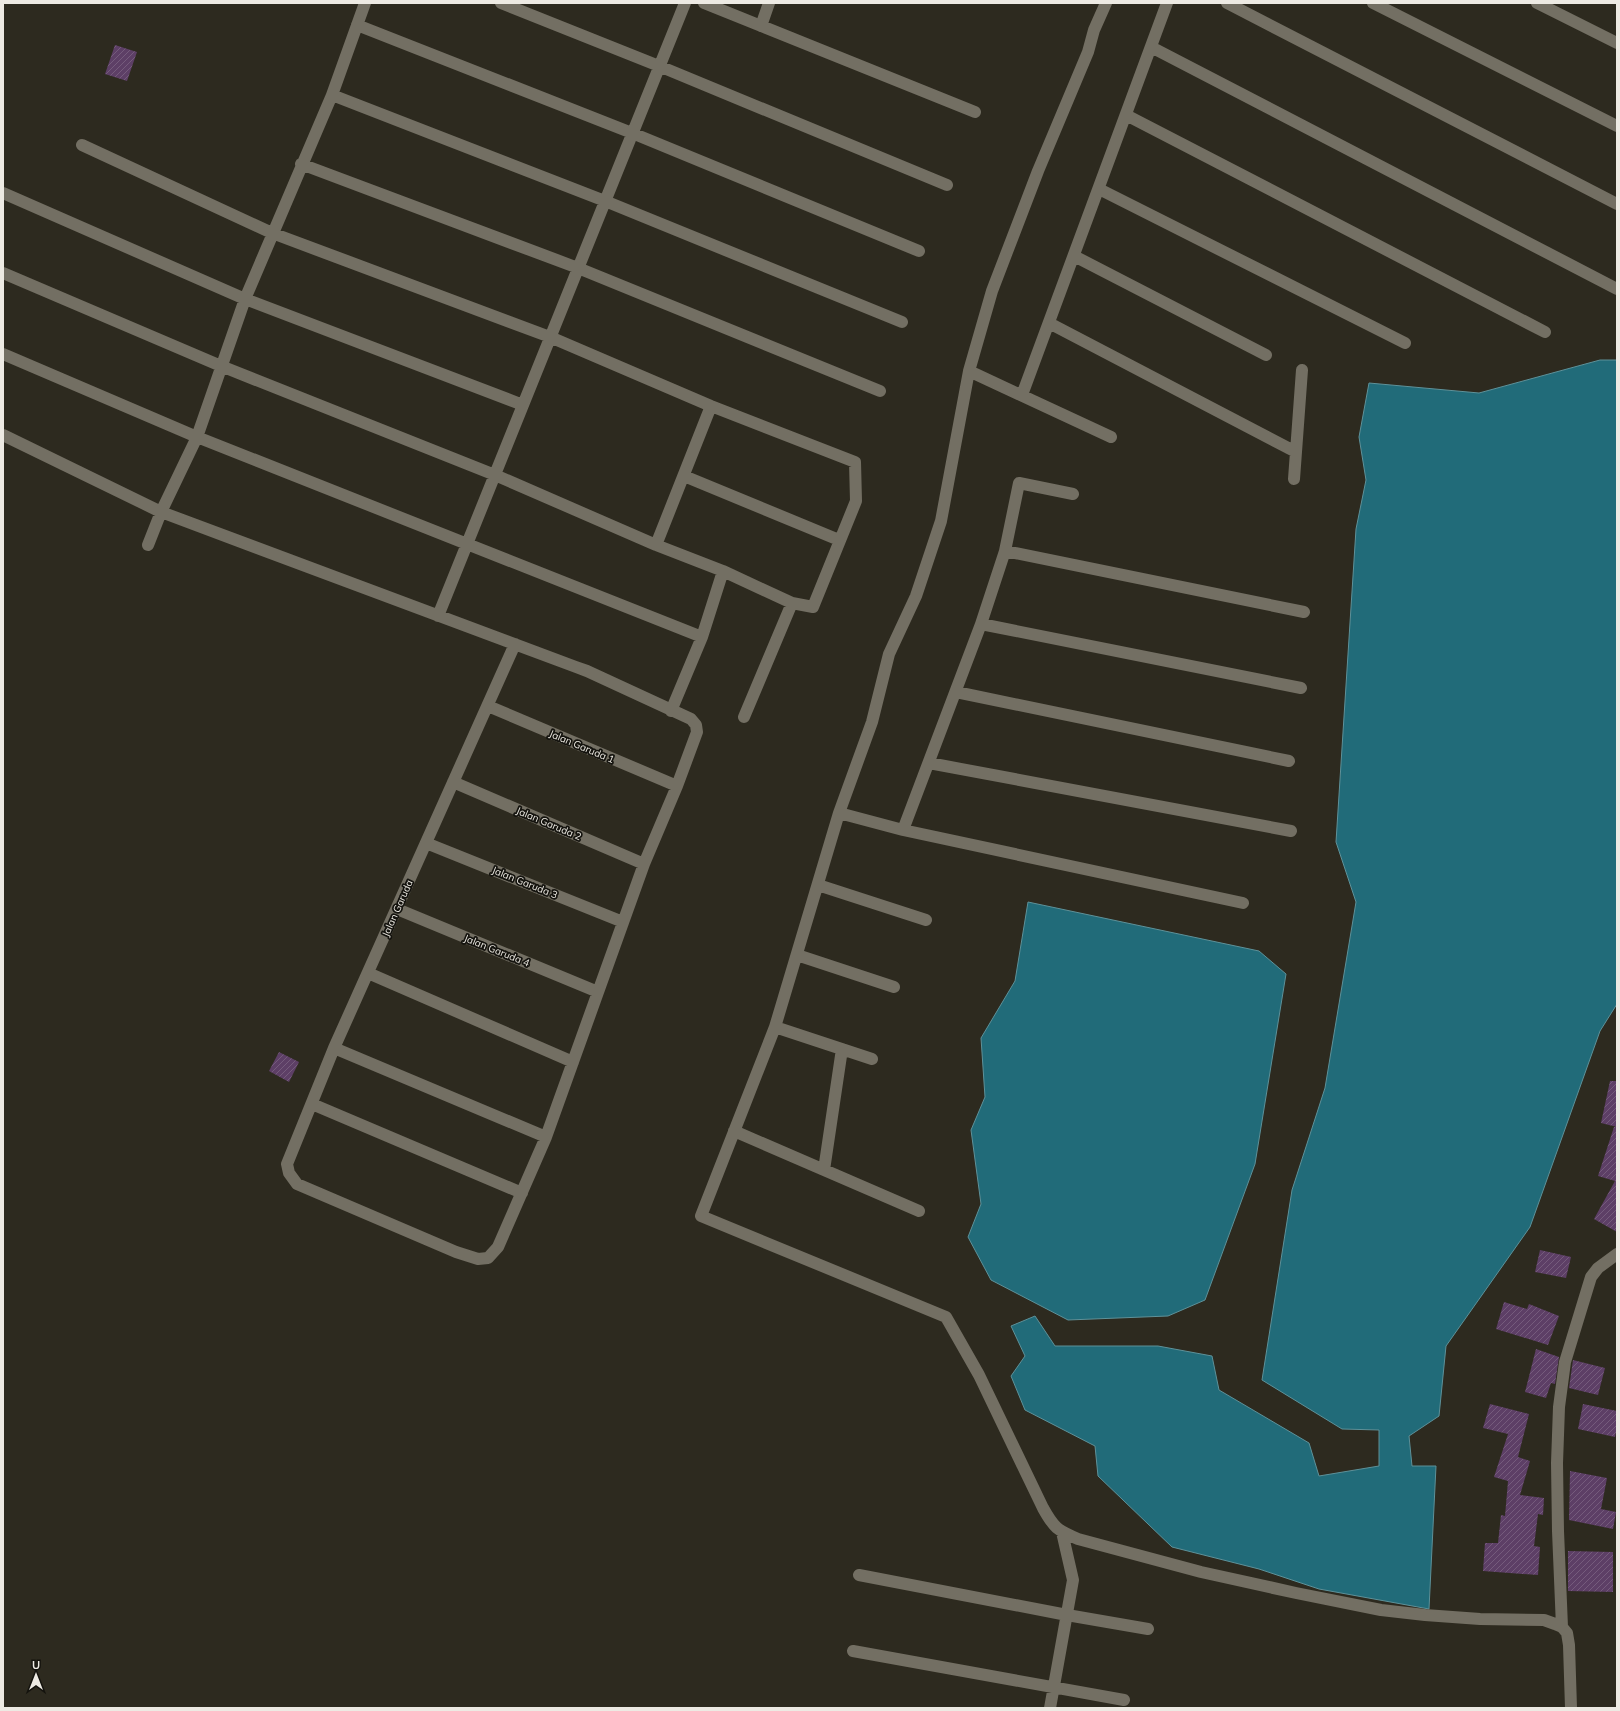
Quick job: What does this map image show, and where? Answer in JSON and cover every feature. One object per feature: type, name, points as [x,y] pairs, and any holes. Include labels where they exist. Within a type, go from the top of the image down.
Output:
[{"type":"street","points":[[148,545],[161,512],[197,436],[244,299],[332,95],[365,3]]},
{"type":"street","points":[[501,3],[659,66],[947,185]]},
{"type":"street","points":[[438,616],[684,3]]},
{"type":"street","points":[[704,3],[975,112]]},
{"type":"street","points":[[760,26],[769,3]]},
{"type":"street","points":[[1106,3],[1094,30],[1088,52],[1038,171],[992,291],[969,371],[941,521],[916,596],[889,654],[872,722],[839,813],[776,1027],[701,1216],[946,1317],[979,1375],[1042,1508],[1052,1525],[1062,1532],[1078,1539],[1201,1572],[1381,1610],[1480,1619],[1544,1620],[1562,1627],[1567,1633],[1569,1645],[1571,1708]]},
{"type":"street","points":[[1022,395],[1168,3]]},
{"type":"street","points":[[1227,3],[1617,204]]},
{"type":"street","points":[[1374,3],[1617,126]]},
{"type":"street","points":[[1537,3],[1617,43]]},
{"type":"street","points":[[357,25],[632,133],[919,251]]},
{"type":"street","points":[[1151,47],[1617,290]]},
{"type":"street","points":[[332,95],[605,201],[902,322]]},
{"type":"street","points":[[1126,115],[1545,332]]},
{"type":"street","points":[[3,272],[220,366],[495,475],[656,545],[723,571],[792,603],[814,607],[839,540],[856,501],[855,462],[711,406],[550,337],[272,232],[82,145]]},
{"type":"street","points":[[301,164],[578,268],[880,391]]},
{"type":"street","points":[[1099,189],[1405,343]]},
{"type":"street","points":[[3,193],[244,299],[523,405]]},
{"type":"street","points":[[1074,256],[1266,355]]},
{"type":"street","points":[[1049,324],[1296,452]]},
{"type":"street","points":[[3,354],[197,436],[702,637]]},
{"type":"street","points":[[1294,479],[1302,370]]},
{"type":"street","points":[[969,371],[1111,436]]},
{"type":"street","points":[[656,545],[711,406]]},
{"type":"street","points":[[3,435],[161,512],[587,671],[691,719],[696,725],[697,732],[677,786],[644,864],[546,1137],[522,1193],[312,1104]]},
{"type":"street","points":[[684,476],[839,540]]},
{"type":"street","points":[[903,830],[981,624],[1005,551],[1019,483],[1073,494]]},
{"type":"street","points":[[1005,551],[1304,612]]},
{"type":"street","points":[[671,711],[702,637],[723,571]]},
{"type":"street","points":[[744,717],[792,603]]},
{"type":"street","points":[[981,624],[1301,688]]},
{"type":"street","name":"Jalan Garuda","points":[[515,644],[334,1048],[287,1164],[289,1174],[297,1184],[456,1252],[478,1258],[488,1258],[498,1247],[522,1193]]},
{"type":"street","points":[[956,692],[1289,761]]},
{"type":"street","name":"Jalan Garuda 1","points":[[488,706],[677,786]]},
{"type":"street","points":[[929,763],[1290,832]]},
{"type":"street","name":"Jalan Garuda 2","points":[[453,782],[644,864]]},
{"type":"street","points":[[839,813],[903,830],[1243,903]]},
{"type":"street","name":"Jalan Garuda 3","points":[[426,843],[623,922]]},
{"type":"street","points":[[818,885],[926,920]]},
{"type":"street","name":"Jalan Garuda 4","points":[[397,909],[598,992]]},
{"type":"street","points":[[797,954],[894,987]]},
{"type":"street","points":[[368,973],[573,1062]]},
{"type":"street","points":[[776,1027],[872,1059]]},
{"type":"street","points":[[334,1048],[546,1137]]},
{"type":"street","points":[[824,1170],[842,1049]]},
{"type":"street","points":[[734,1131],[919,1211]]},
{"type":"street","points":[[1562,1627],[1557,1463],[1559,1407],[1564,1369],[1591,1277],[1598,1268],[1617,1254]]},
{"type":"street","points":[[1050,1708],[1073,1580],[1062,1532]]},
{"type":"street","points":[[859,1575],[1148,1629]]},
{"type":"street","points":[[853,1651],[1124,1700]]},
{"type":"water","points":[[1600,360],[1617,360],[1617,1004],[1600,1031],[1530,1227],[1446,1346],[1439,1416],[1409,1436],[1412,1466],[1436,1466],[1429,1609],[1319,1589],[1259,1569],[1172,1547],[1098,1476],[1095,1446],[1025,1410],[1011,1376],[1025,1356],[1011,1326],[1035,1316],[1055,1346],[1158,1346],[1212,1356],[1219,1390],[1309,1443],[1319,1476],[1379,1466],[1379,1430],[1342,1429],[1262,1380],[1292,1190],[1325,1088],[1356,902],[1336,842],[1356,529],[1366,480],[1359,437],[1369,383],[1479,393]]},
{"type":"water","points":[[1028,902],[1259,951],[1286,974],[1255,1164],[1205,1300],[1168,1316],[1068,1320],[991,1280],[968,1237],[981,1204],[971,1130],[985,1097],[981,1038],[1015,981]]},
{"type":"building","points":[[115,45],[137,52],[127,81],[105,74]]},
{"type":"building","points":[[279,1052],[299,1062],[289,1082],[269,1071]]},
{"type":"building","points":[[1610,1081],[1617,1081],[1617,1127],[1601,1123]]},
{"type":"building","points":[[1614,1127],[1617,1127],[1617,1232],[1594,1219],[1615,1181],[1598,1176]]},
{"type":"building","points":[[1540,1250],[1571,1257],[1566,1278],[1535,1272]]},
{"type":"building","points":[[1504,1302],[1527,1309],[1529,1304],[1559,1316],[1548,1345],[1496,1329]]},
{"type":"building","points":[[1536,1349],[1559,1357],[1555,1384],[1551,1383],[1546,1398],[1525,1392]]},
{"type":"building","points":[[1573,1360],[1605,1368],[1598,1395],[1569,1388]]},
{"type":"building","points":[[1490,1404],[1529,1414],[1518,1457],[1530,1461],[1520,1495],[1544,1498],[1543,1515],[1538,1514],[1534,1546],[1540,1547],[1538,1575],[1483,1571],[1485,1543],[1498,1543],[1501,1515],[1505,1516],[1508,1481],[1494,1477],[1508,1434],[1483,1428]]},
{"type":"building","points":[[1583,1404],[1617,1411],[1617,1427],[1615,1437],[1578,1429]]},
{"type":"building","points":[[1570,1471],[1607,1478],[1601,1509],[1616,1512],[1613,1529],[1569,1520]]},
{"type":"building","points":[[1568,1551],[1613,1552],[1613,1592],[1568,1591]]}]
